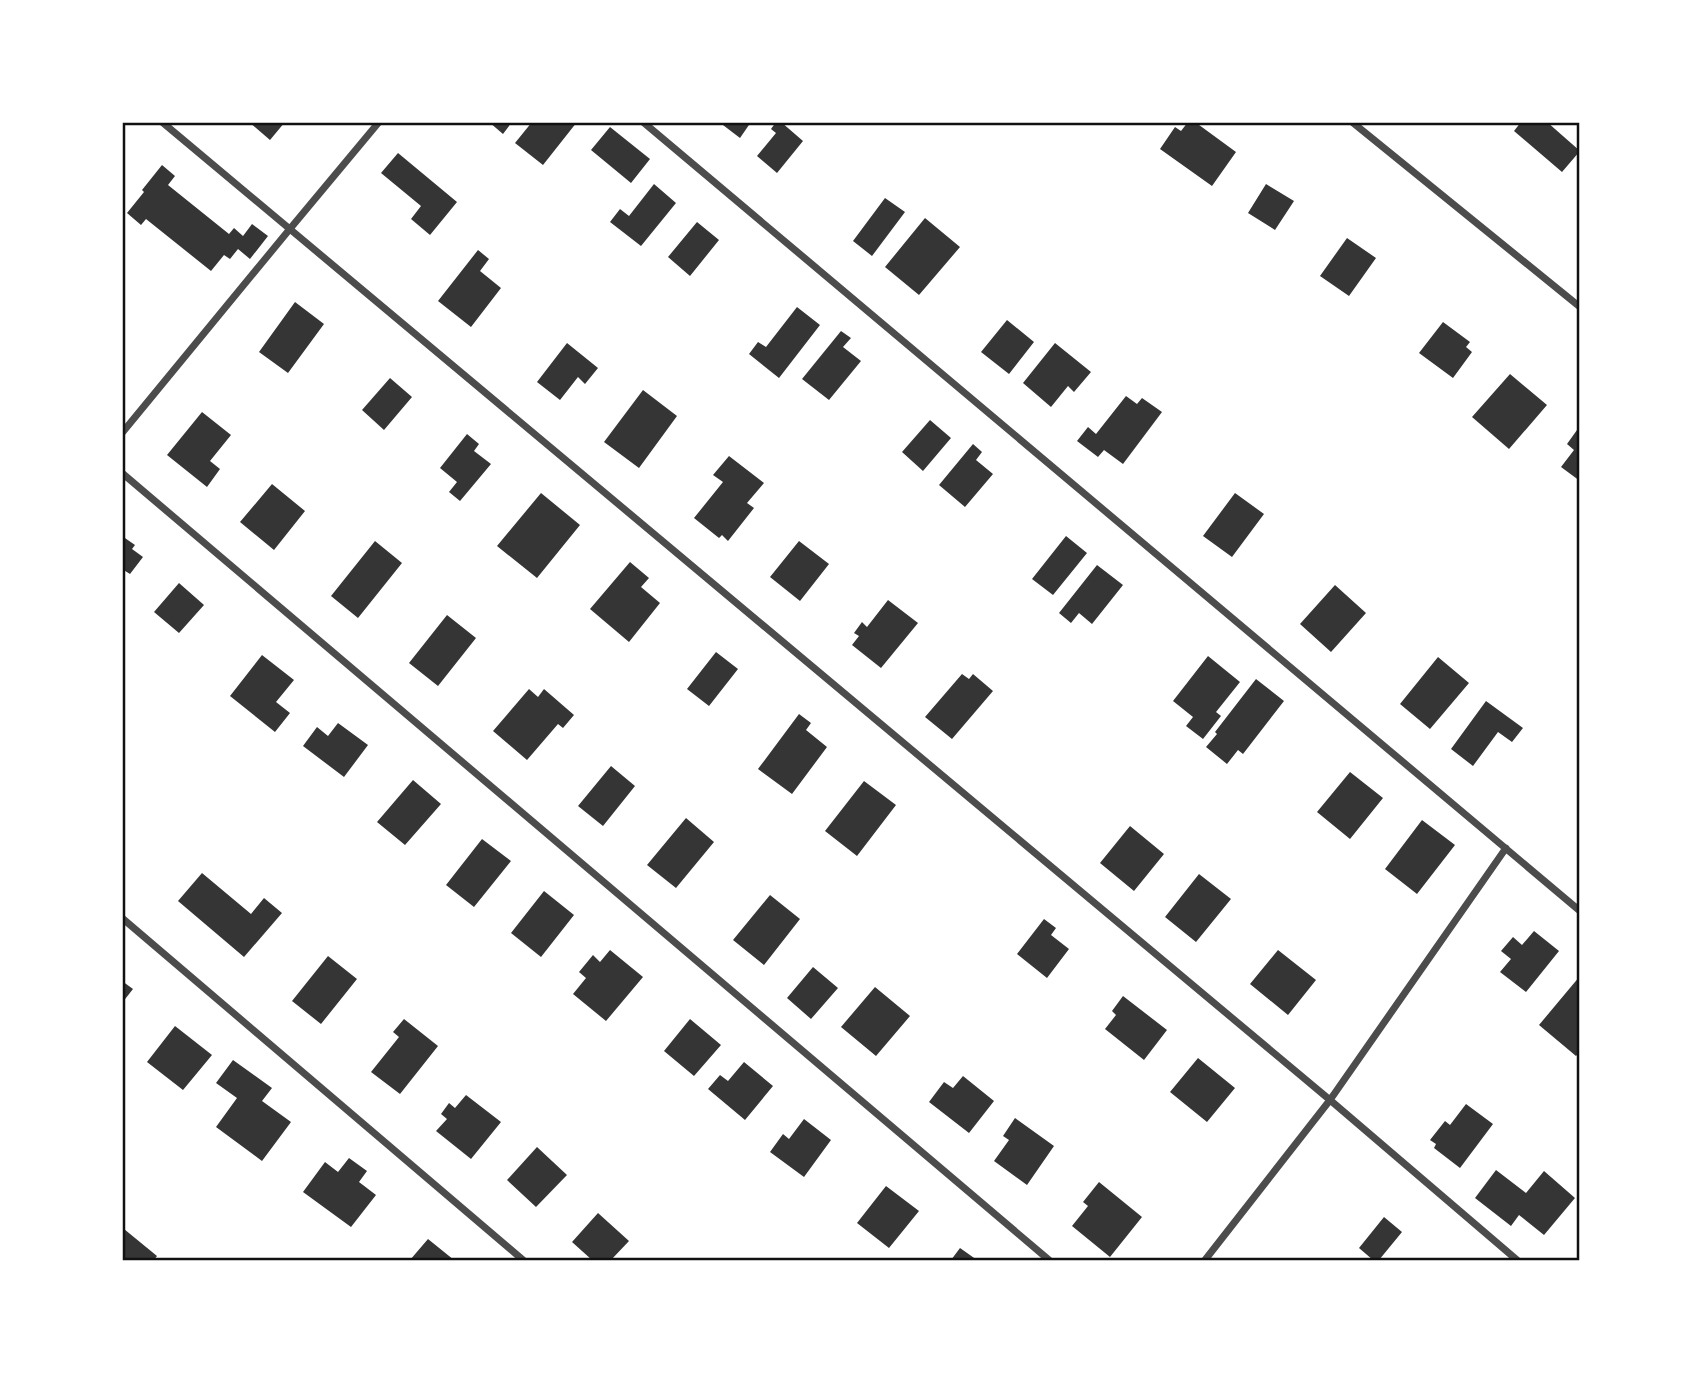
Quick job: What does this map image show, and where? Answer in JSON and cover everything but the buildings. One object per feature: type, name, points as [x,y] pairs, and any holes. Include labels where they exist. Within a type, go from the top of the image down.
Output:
[{"type":"street","points":[[162,122],[1330,1100],[1517,1261]]},
{"type":"street","points":[[122,433],[379,122]]},
{"type":"street","points":[[643,122],[1580,911]]},
{"type":"street","points":[[1352,122],[1580,307]]},
{"type":"street","points":[[122,473],[1049,1261]]},
{"type":"street","points":[[1205,1261],[1330,1100],[1506,848]]},
{"type":"street","points":[[122,918],[523,1261]]}]
